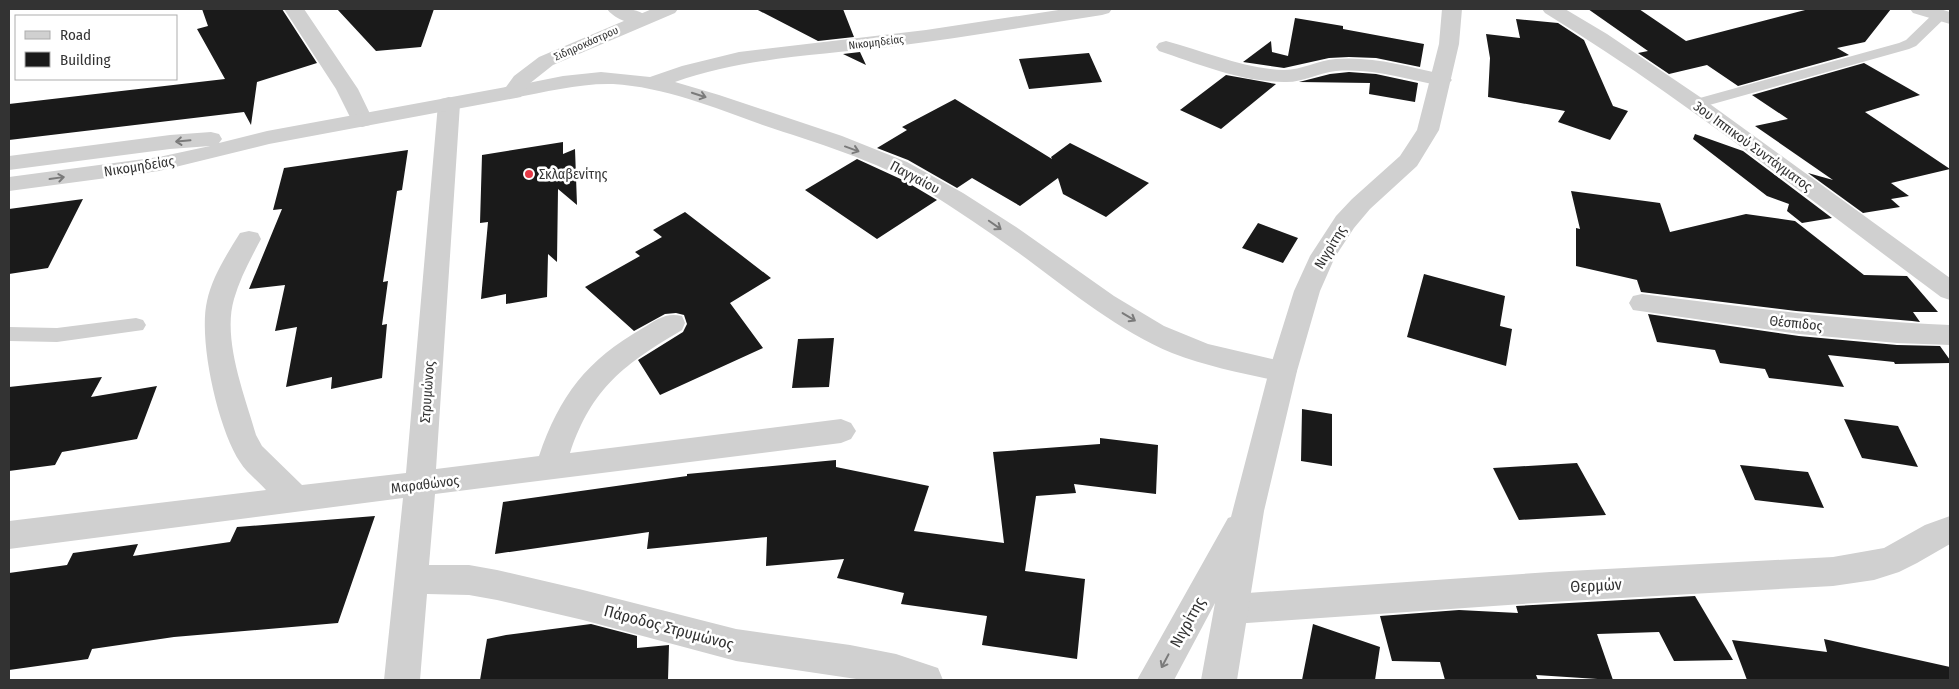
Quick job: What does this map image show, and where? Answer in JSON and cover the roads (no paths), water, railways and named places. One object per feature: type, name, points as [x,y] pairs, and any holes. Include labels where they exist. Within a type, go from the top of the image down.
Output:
[{"type":"street","points":[[294,9],[347,89],[362,120]]},
{"type":"street","points":[[616,9],[640,20]]},
{"type":"street","name":"Σιδηροκάστρου","points":[[513,92],[521,80],[546,61],[668,9]]},
{"type":"street","name":"Νικομηδείας","points":[[652,83],[689,70],[739,58],[926,36],[1102,9]]},
{"type":"street","name":"Νιγρίτης","points":[[1219,680],[1233,609],[1248,511],[1283,371],[1307,291],[1323,256],[1335,236],[1360,204],[1398,172],[1413,156],[1430,124],[1452,30],[1452,9]]},
{"type":"street","name":"3ου Ιππικού Συντάγματος","points":[[1552,9],[1600,38],[1695,104],[1950,291]]},
{"type":"street","points":[[1920,9],[1945,17]]},
{"type":"street","points":[[1166,47],[1218,64],[1285,76],[1342,64],[1388,69],[1441,80]]},
{"type":"street","name":"Παγγαίου","points":[[513,92],[594,79],[612,78],[652,83],[727,104],[899,167],[929,182],[989,220],[1098,299],[1152,331],[1181,345],[1212,356],[1283,371]]},
{"type":"street","name":"Νικομηδείας","points":[[9,184],[159,164],[267,138],[513,92]]},
{"type":"street","name":"Στρυμώνος","points":[[402,680],[420,485],[448,104]]},
{"type":"street","name":"Νικομηδείας","points":[[9,164],[170,142],[267,138]]},
{"type":"street","points":[[249,239],[231,272],[220,300],[217,322],[221,362],[241,436],[251,455],[296,500]]},
{"type":"street","name":"Θέσπιδος","points":[[1642,303],[1799,324],[1905,334],[1950,335]]},
{"type":"street","points":[[550,468],[565,425],[587,387],[602,369],[621,353],[672,323]]},
{"type":"street","name":"Μαραθώνος","points":[[9,535],[841,431]]},
{"type":"street","name":"Νιγρίτης","points":[[1156,680],[1248,511]]},
{"type":"street","name":"Θερμών","points":[[1233,609],[1550,587],[1832,572],[1860,568],[1899,557],[1927,538],[1950,530]]},
{"type":"street","name":"Πάροδος Στρυμώνος","points":[[411,579],[469,580],[497,585],[592,607],[736,645],[850,661],[926,680]]},
{"type":"lane","points":[[1695,104],[1904,46],[1945,17]]},
{"type":"lane","points":[[9,334],[57,335],[136,325]]},
{"type":"place","name":"Σκλαβενίτης","points":[[529,174]]}]
